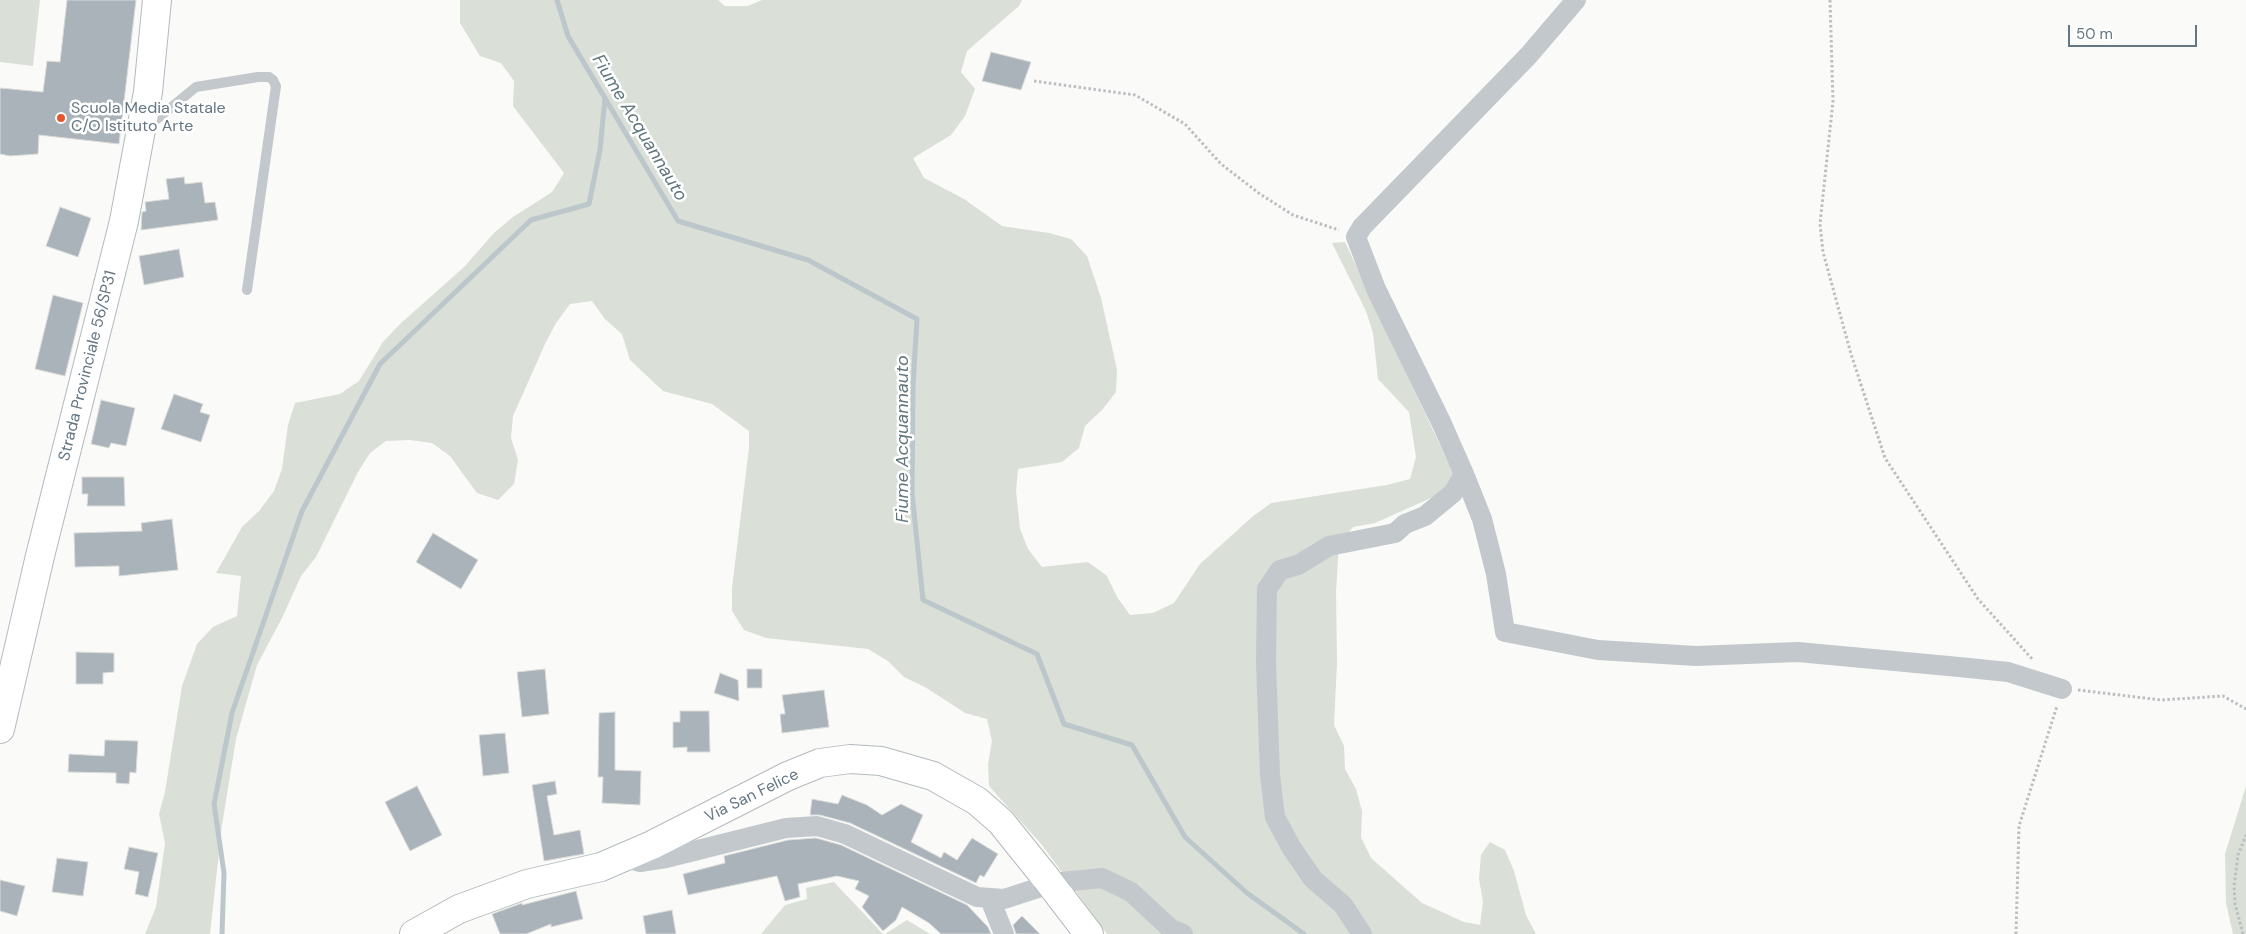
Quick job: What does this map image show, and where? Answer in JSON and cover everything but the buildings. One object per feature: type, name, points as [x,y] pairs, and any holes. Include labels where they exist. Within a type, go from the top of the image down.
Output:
[{"type":"street","name":"Strada Provinciale 56/SP31","points":[[0,728],[40,556],[124,221],[148,92],[157,0]]},
{"type":"street","points":[[1576,0],[1528,56],[1362,227],[1356,237],[1376,289],[1442,424],[1482,518],[1496,574],[1505,632],[1598,650],[1696,656],[1798,652],[1969,668],[2008,672],[2062,689]]},
{"type":"street","points":[[1362,934],[1343,905],[1313,879],[1291,847],[1275,817],[1270,775],[1266,662],[1267,589],[1280,570],[1298,565],[1329,546],[1395,533],[1405,524],[1425,516],[1453,493],[1464,474]]},
{"type":"street","name":"Via San Felice","points":[[414,934],[459,909],[527,884],[601,867],[658,842],[788,776],[820,764],[850,759],[881,762],[933,776],[977,801],[1001,822],[1089,934]]},
{"type":"street","points":[[621,858],[640,862],[666,858],[786,828],[817,826],[845,834],[977,897],[1004,899],[1051,886],[1102,878],[1131,892],[1171,929],[1183,934]]},
{"type":"street","points":[[990,899],[1004,934]]},
{"type":"lane","points":[[142,124],[157,119],[196,87],[258,77],[269,77],[273,80],[276,86],[247,290]]},
{"type":"path","points":[[1830,0],[1833,101],[1820,224],[1822,252],[1851,354],[1885,458],[1978,599],[2038,664]]},
{"type":"path","points":[[1034,81],[1135,95],[1185,124],[1221,164],[1260,194],[1293,215],[1356,237]]},
{"type":"path","points":[[2016,934],[2019,826],[2042,758],[2062,689],[2161,700],[2223,696],[2246,708]]},
{"type":"path","points":[[2243,934],[2234,904],[2234,886],[2238,854],[2246,835]]},
{"type":"shaded area","points":[[0,0],[40,0],[33,66],[0,62]]},
{"type":"shaded area","points":[[460,0],[718,0],[725,6],[748,6],[762,0],[1022,0],[1019,6],[967,51],[961,72],[975,89],[965,116],[951,135],[913,158],[924,178],[964,199],[1002,226],[1049,233],[1071,239],[1087,256],[1101,298],[1117,370],[1116,392],[1102,410],[1085,426],[1079,448],[1062,462],[1018,469],[1016,491],[1020,529],[1028,549],[1042,567],[1088,562],[1107,576],[1117,597],[1130,615],[1153,613],[1174,603],[1200,564],[1252,517],[1271,503],[1387,485],[1410,479],[1416,457],[1409,412],[1378,379],[1373,333],[1366,311],[1332,243],[1345,242],[1453,473],[1442,493],[1375,523],[1353,527],[1339,545],[1336,591],[1337,662],[1334,725],[1344,746],[1345,769],[1356,789],[1362,811],[1361,837],[1371,858],[1422,903],[1464,922],[1480,925],[1483,902],[1479,879],[1481,855],[1490,842],[1505,850],[1514,871],[1526,915],[1536,934],[1107,934],[1042,845],[989,786],[988,764],[992,741],[987,719],[965,713],[925,687],[904,677],[888,661],[868,649],[766,638],[744,630],[732,611],[732,588],[749,448],[749,431],[712,404],[663,391],[630,360],[622,334],[605,319],[592,301],[570,304],[556,323],[545,344],[513,416],[511,438],[518,460],[514,484],[498,500],[477,493],[450,456],[432,443],[410,440],[386,441],[370,453],[358,472],[316,557],[301,576],[282,618],[257,665],[236,739],[222,825],[210,934],[145,934],[156,907],[165,843],[159,814],[165,792],[182,686],[197,644],[213,627],[237,616],[241,576],[216,573],[242,527],[259,511],[274,491],[282,469],[288,425],[295,403],[340,394],[359,381],[383,342],[399,325],[464,267],[495,232],[513,217],[552,192],[564,173],[513,106],[514,81],[501,63],[480,56],[460,23]]},
{"type":"shaded area","points":[[2246,786],[2246,934],[2233,934],[2226,903],[2225,854]]},
{"type":"shaded area","points":[[834,882],[883,934],[761,934],[785,905],[807,899],[806,888]]},
{"type":"shaded area","points":[[907,920],[930,934],[885,934]]},
{"type":"waterway","name":"Fiume Acquannauto","points":[[557,0],[568,36],[678,221],[808,260],[917,319],[913,386],[912,493],[923,600],[1037,654],[1064,724],[1132,745],[1185,837],[1247,893],[1304,934]]},
{"type":"waterway","points":[[222,934],[224,873],[214,804],[232,713],[302,511],[380,364],[531,220],[589,204],[600,150],[605,98]]},
{"type":"place","name":"Scuola Media Statale C/O Istituto Arte","points":[[61,118]]}]
